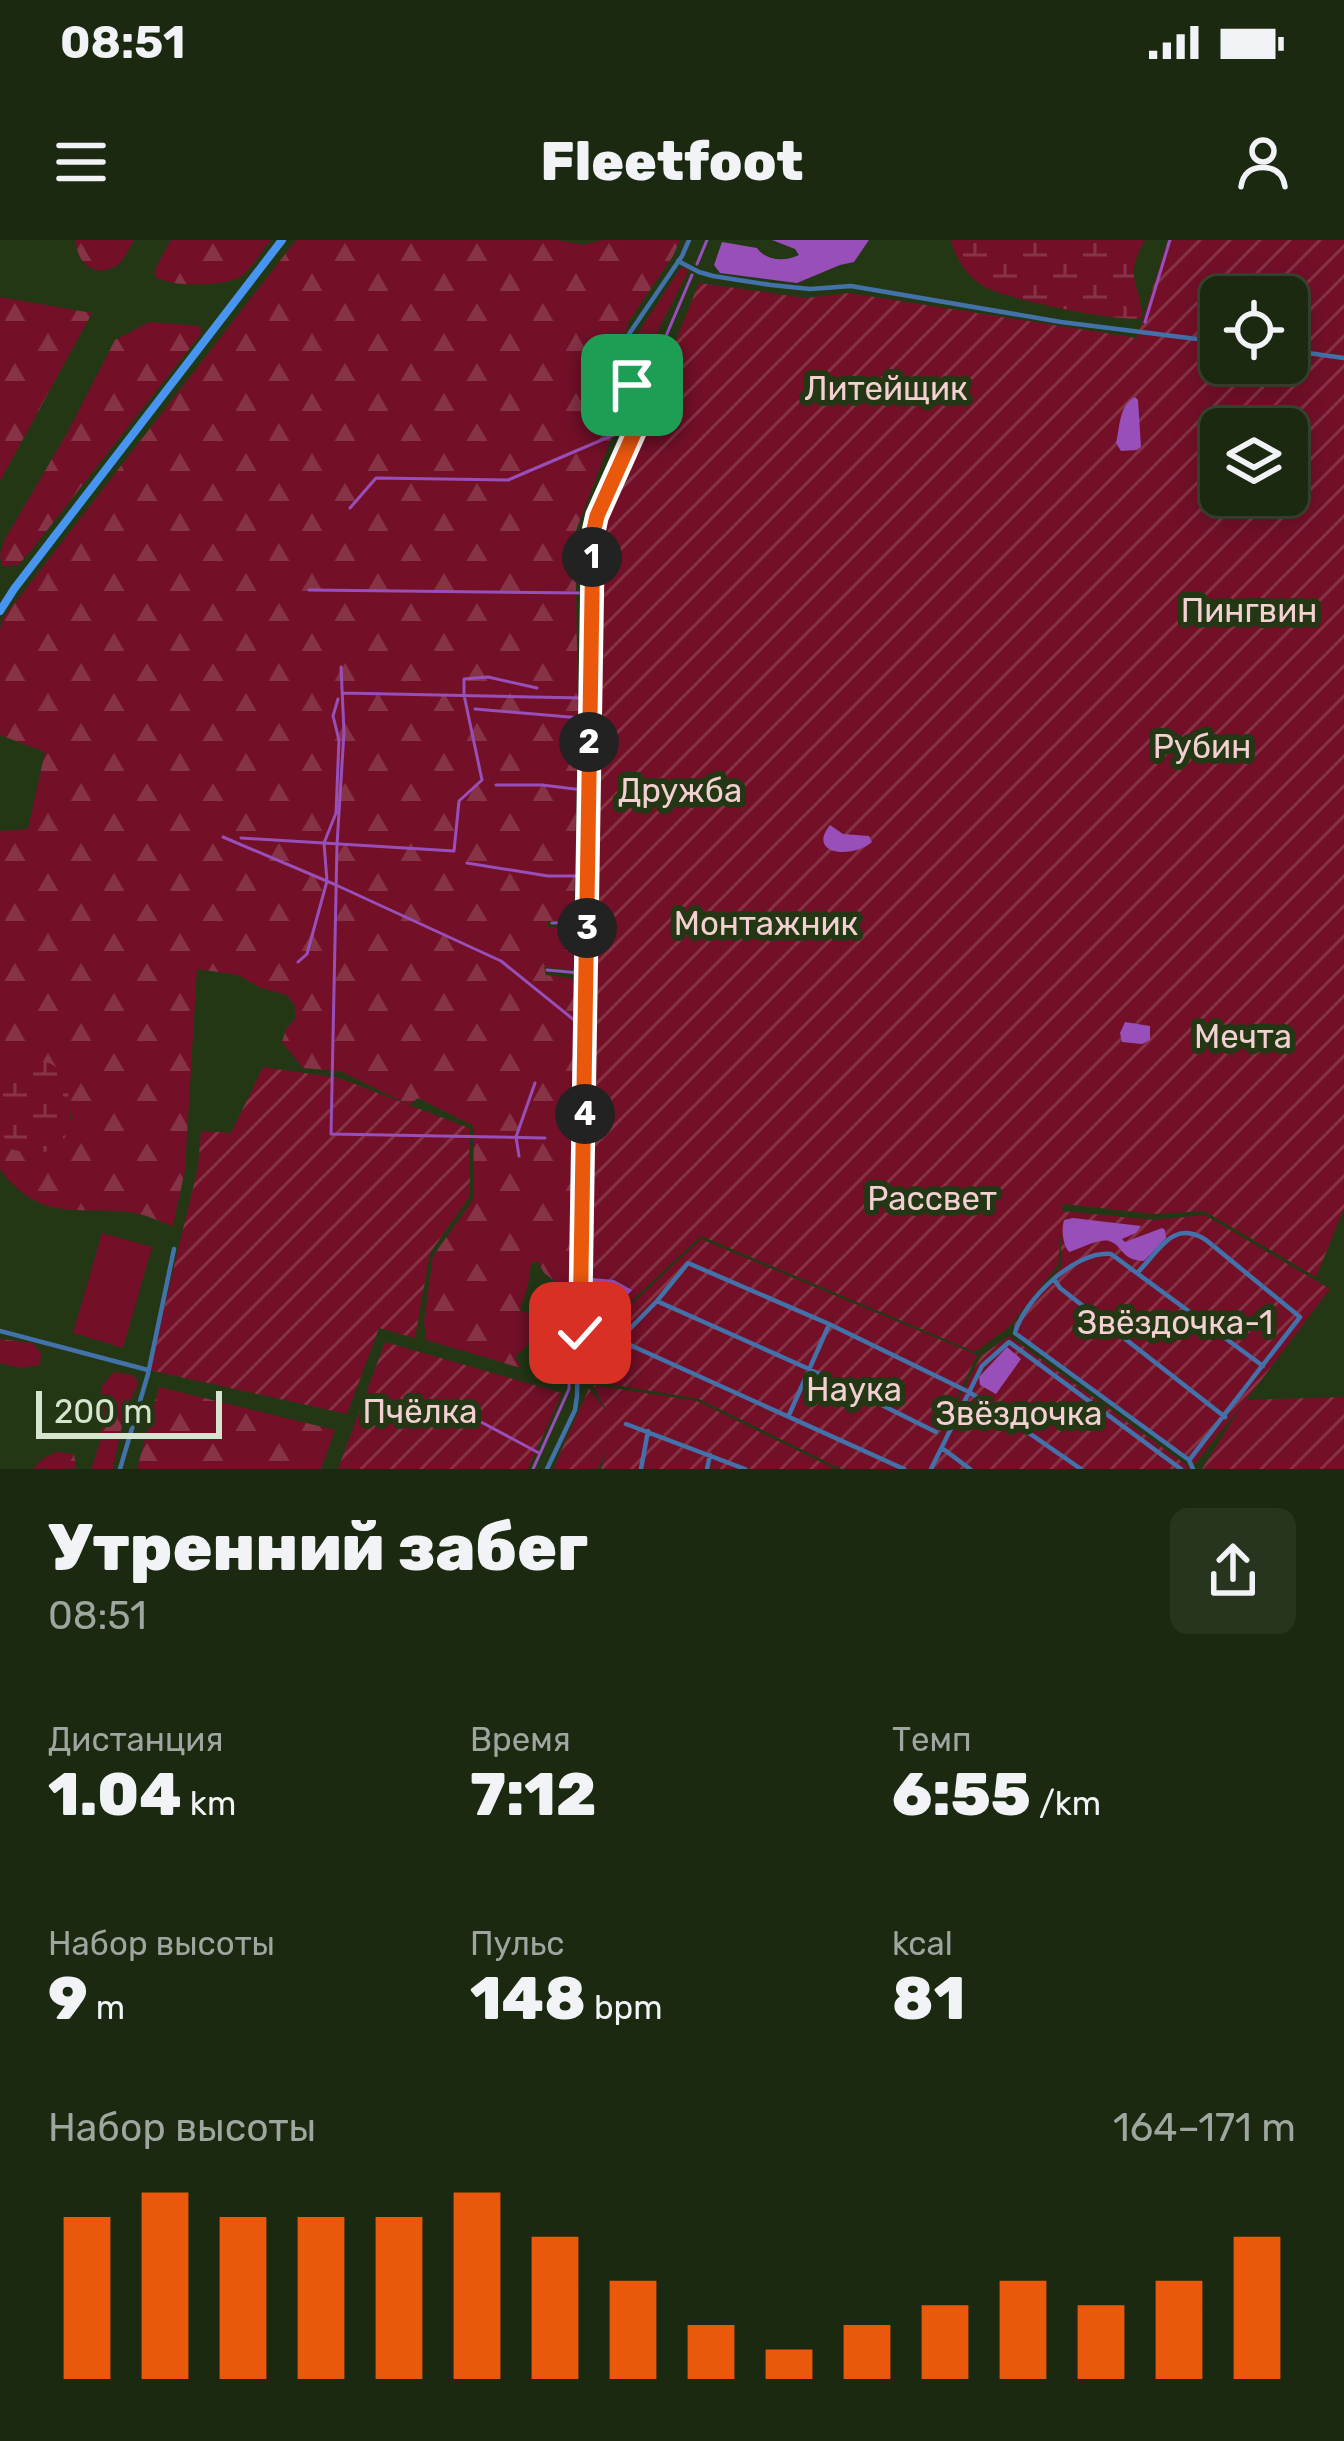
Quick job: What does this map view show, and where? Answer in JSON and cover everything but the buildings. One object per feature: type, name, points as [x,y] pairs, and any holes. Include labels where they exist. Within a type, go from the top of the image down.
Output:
[{"type":"street","points":[[0,611],[281,240]]},
{"type":"street","points":[[548,1469],[575,1409],[580,1333],[593,529],[644,411],[632,385],[629,334],[689,240]]},
{"type":"street","points":[[678,261],[713,276],[771,285],[851,286],[1061,322],[1200,339]]},
{"type":"street","points":[[1308,353],[1344,358]]},
{"type":"street","points":[[1138,1272],[1176,1233],[1188,1230],[1300,1317],[1189,1460]]},
{"type":"street","points":[[120,1469],[174,1249]]},
{"type":"street","points":[[1192,1469],[1189,1460],[1015,1334],[1018,1321],[1054,1279],[1074,1264],[1100,1253],[1111,1254],[1263,1366]]},
{"type":"street","points":[[619,1340],[688,1263],[971,1393],[1081,1469]]},
{"type":"street","points":[[1054,1279],[1225,1417]]},
{"type":"street","points":[[657,1301],[936,1432]]},
{"type":"street","points":[[789,1415],[829,1324]]},
{"type":"street","points":[[0,1330],[148,1370]]},
{"type":"street","points":[[580,1333],[619,1340],[904,1469]]},
{"type":"street","points":[[931,1469],[982,1366],[1009,1342],[1181,1469]]},
{"type":"street","points":[[626,1424],[745,1469]]},
{"type":"street","points":[[641,1469],[648,1431]]},
{"type":"street","points":[[942,1448],[970,1469]]},
{"type":"street","points":[[707,1469],[710,1455]]},
{"type":"green space","points":[[76,240],[134,240],[120,263],[101,270],[83,261]]},
{"type":"green space","points":[[171,240],[271,240],[240,277],[197,284],[155,277]]},
{"type":"green space","points":[[296,240],[558,240],[583,245],[602,240],[680,240],[629,321],[622,341],[628,395],[575,533],[574,920],[547,921],[548,927],[578,928],[575,970],[544,967],[546,975],[576,979],[573,1374],[566,1372],[559,1350],[560,1295],[538,1261],[532,1263],[520,1311],[540,1318],[544,1329],[515,1357],[521,1368],[426,1340],[433,1256],[473,1200],[474,1126],[418,1098],[409,1105],[340,1071],[303,1068],[282,1042],[295,1019],[295,1006],[287,995],[238,975],[197,969],[185,1170],[173,1226],[134,1213],[43,1204],[14,1186],[0,1169],[0,1130],[12,1149],[72,1119],[62,1074],[23,1062],[0,1069],[0,831],[28,829],[45,752],[0,735],[3,618]]},
{"type":"green space","points":[[951,240],[1145,240],[1134,272],[1142,318],[1087,314],[995,291],[967,272]]},
{"type":"green space","points":[[1168,240],[1344,240],[1344,1208],[1316,1277],[1204,1211],[1155,1214],[1063,1204],[1062,1211],[1154,1220],[1205,1215],[1330,1289],[1246,1400],[1344,1397],[1344,1469],[1202,1469],[1242,1405],[1194,1465],[1013,1332],[1015,1322],[1061,1267],[1061,1232],[1058,1265],[1008,1328],[975,1352],[701,1236],[599,1331],[588,1325],[599,529],[699,283],[806,298],[849,293],[1137,338]]},
{"type":"green space","points":[[681,267],[689,270],[639,379],[634,355],[638,333]]},
{"type":"green space","points":[[0,297],[92,313],[0,481]]},
{"type":"green space","points":[[149,322],[200,326],[201,334],[30,552],[18,565],[2,566],[5,539],[115,340]]},
{"type":"green space","points":[[31,1061],[49,1063],[59,1070],[69,1098],[65,1137],[40,1153],[11,1149],[0,1130],[0,1069]]},
{"type":"green space","points":[[263,1067],[339,1078],[469,1128],[470,1196],[430,1253],[415,1338],[379,1328],[347,1414],[149,1370],[198,1167],[201,1131],[231,1133]]},
{"type":"green space","points":[[102,1233],[152,1247],[123,1348],[73,1333]]},
{"type":"green space","name":"Наука","points":[[701,1239],[977,1355],[933,1448],[981,1356],[1009,1336],[1192,1469],[841,1469],[699,1399],[596,1382],[588,1356],[602,1332]]},
{"type":"green space","points":[[0,1339],[33,1343],[41,1353],[40,1365],[20,1368],[0,1363]]},
{"type":"green space","name":"Пчёлка","points":[[385,1342],[562,1393],[528,1469],[338,1469]]},
{"type":"green space","points":[[114,1372],[133,1375],[137,1386],[124,1415],[113,1469],[91,1469],[101,1439],[102,1386]]},
{"type":"green space","points":[[593,1385],[697,1401],[835,1469],[601,1469],[607,1449],[598,1469],[553,1469],[589,1388],[607,1412]]},
{"type":"green space","points":[[159,1387],[335,1430],[321,1469],[137,1469]]},
{"type":"green space","points":[[56,1452],[74,1454],[76,1469],[32,1469],[44,1458]]},
{"type":"shaded area","points":[[772,240],[869,240],[854,262],[797,283],[720,273],[714,265],[722,242],[757,248],[776,259],[799,255]]},
{"type":"shaded area","points":[[1135,397],[1141,447],[1121,451],[1116,443],[1121,417]]},
{"type":"shaded area","points":[[830,825],[843,834],[869,836],[872,842],[854,851],[835,851],[824,843]]},
{"type":"shaded area","points":[[1125,1022],[1150,1026],[1150,1040],[1122,1042]]},
{"type":"shaded area","points":[[1073,1218],[1141,1226],[1122,1239],[1125,1242],[1162,1228],[1166,1238],[1144,1261],[1126,1256],[1105,1240],[1069,1252],[1063,1224]]},
{"type":"shaded area","points":[[592,1278],[614,1280],[632,1290],[600,1326],[591,1321]]},
{"type":"shaded area","points":[[1007,1347],[1021,1359],[996,1394],[980,1385],[979,1377]]},
{"type":"waterway","points":[[697,264],[707,240]]},
{"type":"waterway","points":[[1145,322],[1170,240]]},
{"type":"waterway","points":[[640,397],[692,275]]},
{"type":"waterway","points":[[592,507],[636,405]]},
{"type":"waterway","points":[[350,508],[376,478],[508,480],[625,430]]},
{"type":"waterway","points":[[582,664],[589,513]]},
{"type":"waterway","points":[[309,590],[583,593]]},
{"type":"waterway","points":[[341,667],[344,732],[331,1134],[545,1138]]},
{"type":"waterway","points":[[579,1022],[582,669]]},
{"type":"waterway","points":[[241,838],[454,851],[459,801],[482,780],[464,679],[488,677],[537,688]]},
{"type":"waterway","points":[[343,693],[582,698]]},
{"type":"waterway","points":[[298,962],[307,954],[327,881],[324,843],[336,813],[339,740],[333,716],[338,699]]},
{"type":"waterway","points":[[475,709],[581,718]]},
{"type":"waterway","points":[[496,785],[583,790]]},
{"type":"waterway","points":[[223,837],[501,961],[579,1024]]},
{"type":"waterway","points":[[467,863],[548,876],[582,876]]},
{"type":"waterway","points":[[552,923],[580,922]]},
{"type":"waterway","points":[[547,970],[580,973]]},
{"type":"waterway","points":[[533,1469],[569,1389],[579,1034]]},
{"type":"waterway","points":[[519,1156],[516,1137],[535,1083]]},
{"type":"waterway","points":[[425,1407],[483,1423],[539,1453]]},
{"type":"route","points":[[580,1333],[593,529],[644,411],[632,385]]},
{"type":"park label","name":"Литейщик","points":[[886,388]]},
{"type":"park label","name":"Пингвин","points":[[1249,610]]},
{"type":"park label","name":"Рубин","points":[[1202,746]]},
{"type":"park label","name":"Дружба","points":[[680,790]]},
{"type":"park label","name":"Монтажник","points":[[766,923]]},
{"type":"park label","name":"Мечта","points":[[1243,1036]]},
{"type":"park label","name":"Рассвет","points":[[932,1198]]},
{"type":"park label","name":"Звёздочка-1","points":[[1175,1322]]},
{"type":"park label","name":"Звёздочка","points":[[1019,1413]]}]
